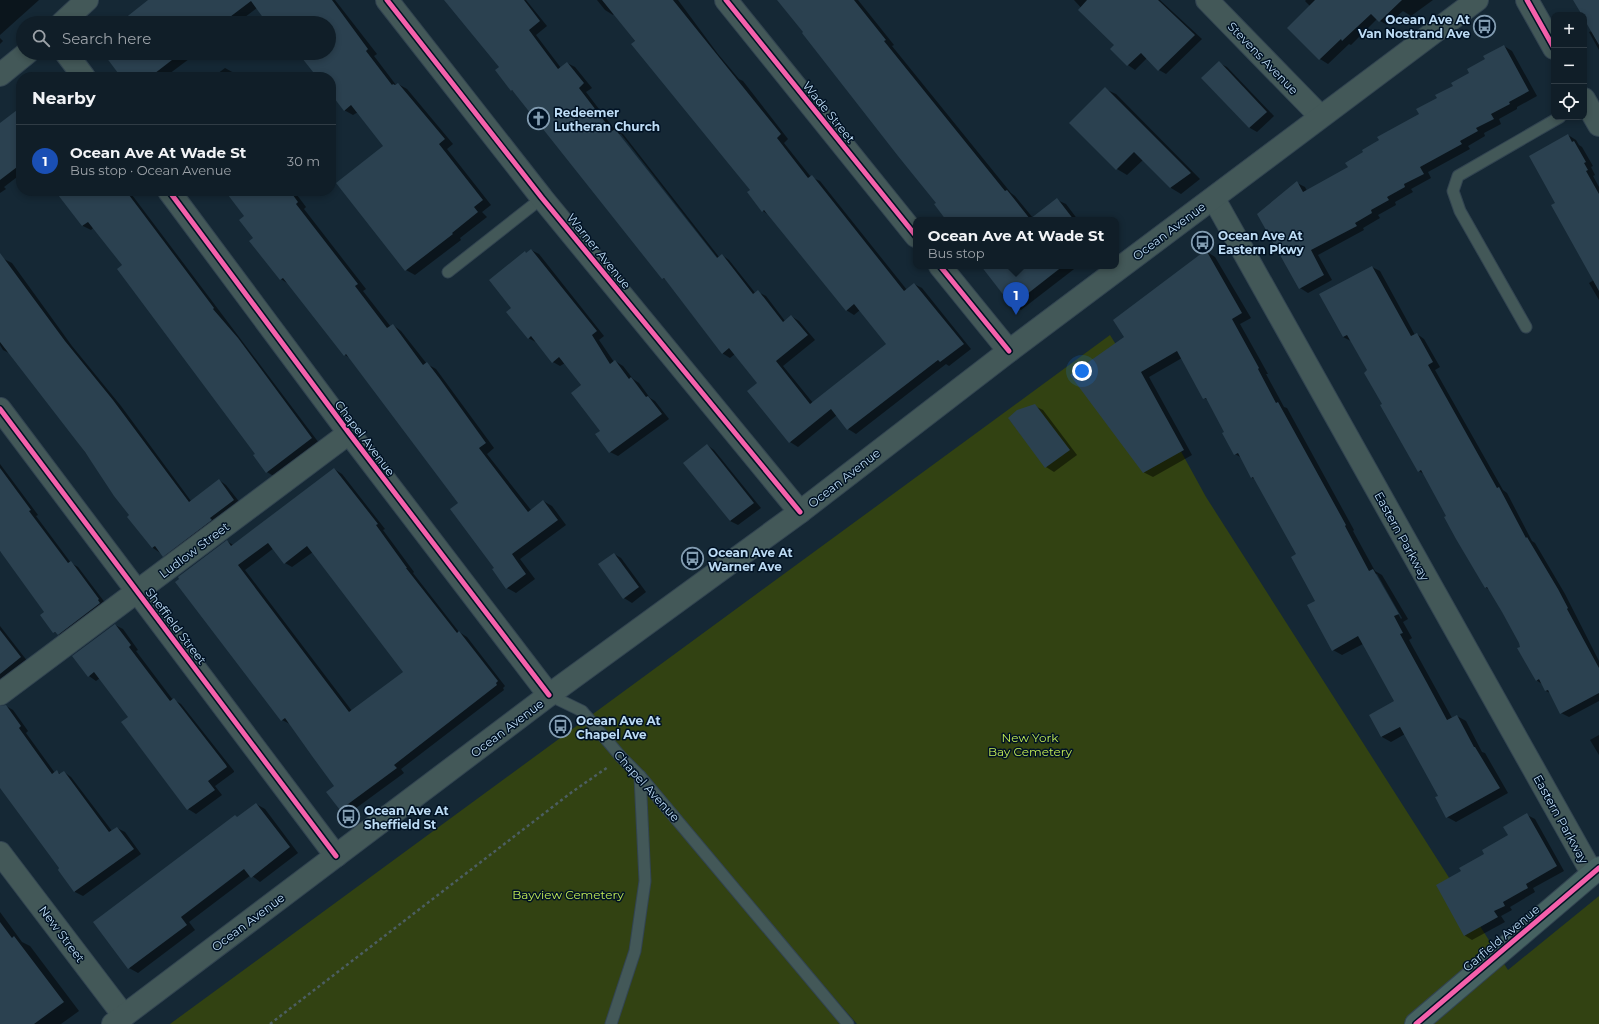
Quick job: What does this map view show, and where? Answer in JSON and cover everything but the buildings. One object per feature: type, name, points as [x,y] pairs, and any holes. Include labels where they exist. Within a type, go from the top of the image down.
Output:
[{"type":"main road","name":"Garfield Avenue","points":[[1416,1024],[1596,871]]},
{"type":"street","points":[[70,16],[87,0]]},
{"type":"street","name":"Warner Avenue","points":[[387,0],[542,198],[800,512]]},
{"type":"street","name":"Wade Street","points":[[726,0],[913,232]]},
{"type":"street","name":"Stevens Avenue","points":[[1206,0],[1320,116]]},
{"type":"street","name":"Ocean Avenue","points":[[1119,269],[1320,116],[1477,0]]},
{"type":"street","points":[[1527,0],[1551,43]]},
{"type":"street","points":[[0,75],[18,60]]},
{"type":"street","points":[[71,60],[80,72]]},
{"type":"street","points":[[1587,104],[1599,125]]},
{"type":"street","name":"Chapel Avenue","points":[[173,196],[349,433],[549,695]]},
{"type":"street","name":"Eastern Parkway","points":[[1214,198],[1596,871]]},
{"type":"street","points":[[942,269],[1009,351]]},
{"type":"street","name":"Ocean Avenue","points":[[118,1020],[549,695],[800,512],[1009,351],[1119,269]]},
{"type":"street","name":"Sheffield Street","points":[[0,409],[336,856]]},
{"type":"street","name":"Ludlow Street","points":[[0,694],[349,433]]},
{"type":"street","name":"New Street","points":[[0,853],[118,1020]]},
{"type":"lane","points":[[1526,327],[1460,211],[1453,191],[1458,176],[1555,120]]},
{"type":"lane","points":[[448,272],[542,198]]},
{"type":"lane","name":"Chapel Avenue","points":[[549,695],[582,711],[621,757],[640,776],[848,1024]]},
{"type":"lane","points":[[611,1024],[635,951],[645,881],[640,776]]},
{"type":"path","points":[[270,1024],[572,792],[621,757]]},
{"type":"green space","name":"New York Bay Cemetery","points":[[1110,335],[1172,435],[1206,497],[1508,970],[1599,896],[1599,1024],[857,1024],[656,794],[846,1024],[170,1024]]},
{"type":"cycle path","points":[[387,0],[542,198],[800,512]]},
{"type":"cycle path","points":[[726,0],[913,232]]},
{"type":"cycle path","points":[[1527,0],[1551,43]]},
{"type":"cycle path","points":[[173,196],[349,433],[549,695]]},
{"type":"cycle path","points":[[942,269],[1009,351]]},
{"type":"cycle path","points":[[0,409],[336,856]]},
{"type":"cycle path","points":[[1416,1024],[1599,868]]},
{"type":"place","name":"Ocean Ave At Van Nostrand Ave","points":[[1485,26]]},
{"type":"place","name":"Redeemer Lutheran Church","points":[[539,119]]},
{"type":"place","name":"Ocean Ave At Eastern Pkwy","points":[[1202,242]]},
{"type":"place","name":"Ocean Ave At Wade St","points":[[1016,315]]},
{"type":"place","name":"Ocean Ave At Warner Ave","points":[[692,559]]},
{"type":"place","name":"Ocean Ave At Chapel Ave","points":[[560,727]]},
{"type":"place","name":"Ocean Ave At Sheffield St","points":[[348,817]]},
{"type":"park label","name":"Bayview Cemetery","points":[[568,894]]}]
